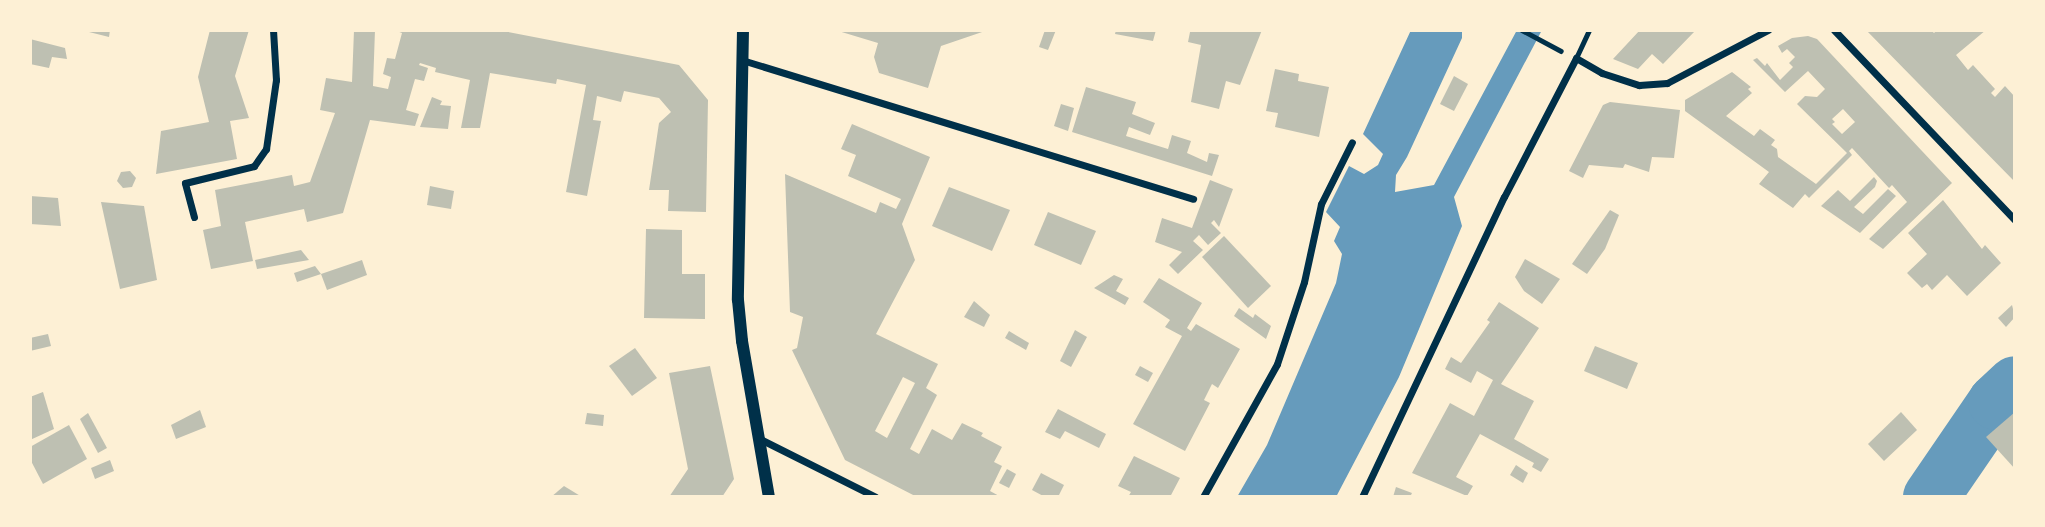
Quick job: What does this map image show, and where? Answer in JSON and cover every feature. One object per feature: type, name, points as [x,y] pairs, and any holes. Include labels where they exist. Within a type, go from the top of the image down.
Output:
[{"type":"street","points":[[194,217],[185,183],[254,166],[266,149],[276,80],[273,30]]},
{"type":"street","points":[[741,30],[738,300],[742,341],[762,440],[769,497]]},
{"type":"street","points":[[1362,497],[1504,197],[1576,58],[1616,79],[1639,85],[1667,83],[1768,30]]},
{"type":"street","points":[[1834,30],[2015,220]]},
{"type":"street","points":[[741,60],[1193,199]]},
{"type":"street","points":[[1203,497],[1277,364],[1300,296],[1321,204],[1352,142]]},
{"type":"street","points":[[762,440],[876,497]]},
{"type":"lane","points":[[1576,58],[1589,30]]},
{"type":"path","points":[[1522,30],[1545,42]]},
{"type":"water","points":[[1411,30],[1462,30],[1462,38],[1396,175],[1395,192],[1434,185],[1517,30],[1542,30],[1454,197],[1462,226],[1399,377],[1336,497],[1237,497],[1267,445],[1336,283],[1342,254],[1334,241],[1340,227],[1326,212],[1349,166],[1364,174],[1378,165],[1383,154],[1363,134]]},
{"type":"building","points":[[81,30],[110,30],[109,37]]},
{"type":"building","points":[[210,30],[249,30],[235,76],[249,118],[230,121],[237,159],[156,174],[161,131],[209,122],[198,77]]},
{"type":"building","points":[[354,30],[375,30],[373,86],[388,89],[391,77],[383,74],[387,58],[395,59],[402,33],[394,30],[498,30],[679,65],[708,100],[706,212],[668,211],[669,190],[649,190],[659,123],[671,112],[659,98],[624,91],[621,102],[597,96],[593,120],[601,121],[587,196],[566,192],[586,85],[557,79],[556,84],[490,73],[480,128],[461,128],[470,80],[435,72],[436,68],[420,63],[419,65],[428,68],[424,81],[415,79],[406,110],[419,114],[415,126],[370,120],[343,213],[307,222],[304,209],[245,222],[253,261],[211,269],[203,230],[221,226],[215,190],[292,175],[294,186],[310,182],[335,113],[320,110],[326,78],[352,82]]},
{"type":"building","points":[[835,30],[988,30],[941,46],[928,88],[879,73],[874,57],[878,43]]},
{"type":"building","points":[[1045,30],[1056,30],[1048,50],[1039,47]]},
{"type":"building","points":[[1116,30],[1156,30],[1153,41],[1115,34]]},
{"type":"building","points":[[1184,30],[1262,30],[1240,85],[1226,81],[1219,109],[1191,102],[1201,45],[1188,42],[1190,32]]},
{"type":"building","points":[[1640,30],[1695,31],[1663,64],[1652,54],[1638,69],[1613,59]]},
{"type":"building","points":[[1866,30],[1931,30],[1934,33],[1937,30],[1986,30],[1956,55],[1968,70],[1973,65],[1995,89],[1991,93],[1995,97],[2005,86],[2015,97],[2015,182]]},
{"type":"building","points":[[1808,36],[1817,39],[1952,183],[1883,249],[1869,239],[1907,202],[1892,185],[1889,188],[1852,148],[1849,151],[1852,155],[1809,198],[1805,194],[1793,208],[1759,184],[1769,172],[1685,111],[1685,100],[1732,72],[1751,87],[1748,89],[1752,93],[1726,116],[1754,136],[1760,129],[1775,140],[1771,145],[1777,149],[1778,157],[1816,184],[1847,153],[1797,104],[1805,96],[1817,97],[1825,89],[1808,71],[1785,92],[1753,60],[1757,58],[1765,66],[1767,63],[1780,80],[1793,67],[1789,63],[1795,57],[1787,49],[1782,53],[1778,46],[1792,38]],"holes":[[[1843,109],[1855,122],[1842,134],[1832,124],[1835,122],[1832,119]]]},
{"type":"building","points":[[30,39],[65,48],[67,59],[52,57],[49,68],[30,64]]},
{"type":"building","points":[[1275,69],[1299,74],[1298,81],[1329,87],[1319,137],[1275,127],[1278,113],[1266,111]]},
{"type":"building","points":[[1454,76],[1468,84],[1454,111],[1440,104]]},
{"type":"building","points":[[1086,87],[1136,102],[1132,114],[1155,123],[1150,135],[1129,127],[1126,136],[1168,149],[1172,135],[1191,141],[1187,153],[1207,162],[1209,153],[1219,155],[1212,176],[1072,132]]},
{"type":"building","points":[[432,97],[442,101],[440,105],[451,106],[448,129],[420,127]]},
{"type":"building","points":[[1610,102],[1680,110],[1674,158],[1652,157],[1649,172],[1625,164],[1623,168],[1589,165],[1583,178],[1569,171],[1603,105]]},
{"type":"building","points":[[1061,104],[1074,108],[1068,131],[1054,126]]},
{"type":"building","points":[[852,124],[930,157],[902,224],[915,260],[876,334],[938,364],[926,388],[937,395],[910,449],[919,454],[932,429],[952,440],[962,423],[983,433],[981,436],[1002,447],[994,462],[1002,466],[990,491],[1001,497],[917,497],[845,460],[792,350],[797,348],[803,317],[790,312],[785,174],[876,213],[880,202],[896,209],[901,199],[848,176],[856,155],[841,149]],"holes":[[[903,377],[915,383],[887,438],[875,431]]]},
{"type":"building","points":[[130,171],[136,178],[132,187],[123,188],[117,181],[121,172]]},
{"type":"building","points":[[1874,177],[1877,181],[1875,187],[1854,207],[1863,214],[1888,189],[1896,196],[1860,233],[1821,206],[1838,190],[1850,201]]},
{"type":"building","points":[[1210,180],[1233,189],[1219,227],[1214,220],[1211,223],[1221,233],[1208,245],[1199,235],[1193,241],[1203,250],[1178,274],[1169,265],[1182,252],[1155,242],[1162,218],[1192,228]]},
{"type":"building","points":[[430,186],[454,191],[451,209],[427,205]]},
{"type":"building","points":[[949,187],[1010,210],[992,251],[932,226]]},
{"type":"building","points":[[30,196],[58,198],[61,226],[30,224]]},
{"type":"building","points":[[1943,200],[1982,249],[1985,245],[2001,263],[1967,296],[1947,275],[1932,290],[1927,284],[1922,288],[1907,273],[1927,254],[1908,233]]},
{"type":"building","points":[[101,202],[144,206],[157,280],[120,289]]},
{"type":"building","points":[[1610,210],[1619,215],[1605,249],[1587,274],[1572,264]]},
{"type":"building","points":[[1048,212],[1096,231],[1081,265],[1034,245]]},
{"type":"building","points":[[646,229],[682,230],[682,274],[705,274],[705,319],[644,318]]},
{"type":"building","points":[[1224,236],[1271,286],[1248,308],[1202,257]]},
{"type":"building","points":[[301,250],[309,260],[257,269],[255,260]]},
{"type":"building","points":[[1525,259],[1560,279],[1542,304],[1524,291],[1515,277]]},
{"type":"building","points":[[362,260],[367,275],[327,290],[321,274]]},
{"type":"building","points":[[315,266],[321,274],[297,282],[294,273]]},
{"type":"building","points":[[1114,275],[1123,279],[1116,291],[1129,298],[1125,305],[1094,288]]},
{"type":"building","points":[[1159,278],[1202,303],[1187,328],[1191,331],[1196,324],[1240,349],[1218,388],[1212,384],[1204,400],[1210,403],[1185,451],[1133,424],[1182,336],[1165,327],[1170,320],[1143,302]]},
{"type":"building","points":[[974,301],[990,315],[984,327],[964,317]]},
{"type":"building","points":[[1499,302],[1539,328],[1501,384],[1534,401],[1514,439],[1549,459],[1541,472],[1532,467],[1534,463],[1480,434],[1456,477],[1473,486],[1467,496],[1412,473],[1450,403],[1474,416],[1493,380],[1477,371],[1471,383],[1445,369],[1451,357],[1461,363],[1490,322],[1487,320]]},
{"type":"building","points":[[2012,305],[2015,317],[2006,327],[1998,318]]},
{"type":"building","points":[[1239,308],[1253,318],[1255,314],[1271,326],[1266,339],[1234,316]]},
{"type":"building","points":[[1075,330],[1087,337],[1071,367],[1060,361]]},
{"type":"building","points":[[1009,331],[1029,343],[1026,350],[1005,338]]},
{"type":"building","points":[[48,334],[51,346],[30,351],[30,338]]},
{"type":"building","points":[[1595,346],[1638,363],[1627,389],[1584,371]]},
{"type":"building","points":[[635,348],[657,378],[632,396],[609,366]]},
{"type":"building","points":[[710,366],[734,479],[722,497],[669,497],[688,469],[669,373]]},
{"type":"building","points":[[1140,366],[1153,373],[1148,382],[1135,375]]},
{"type":"building","points":[[43,392],[54,429],[30,440],[30,397]]},
{"type":"building","points":[[1058,409],[1106,434],[1099,448],[1065,431],[1060,439],[1045,432]]},
{"type":"building","points":[[200,410],[206,427],[176,439],[171,425]]},
{"type":"building","points":[[1901,412],[1917,430],[1884,461],[1868,444]]},
{"type":"building","points":[[2015,412],[2015,469],[1986,437]]},
{"type":"building","points":[[88,413],[107,448],[98,453],[80,419]]},
{"type":"building","points":[[587,413],[604,415],[603,426],[585,424]]},
{"type":"building","points":[[69,425],[87,459],[43,484],[30,459],[30,447]]},
{"type":"building","points":[[1134,456],[1180,478],[1170,497],[1128,497],[1131,492],[1118,486]]},
{"type":"building","points":[[110,460],[114,471],[95,479],[91,468]]},
{"type":"building","points":[[1516,465],[1528,473],[1523,483],[1510,475]]},
{"type":"building","points":[[1007,469],[1016,474],[1009,488],[999,483]]},
{"type":"building","points":[[1041,473],[1064,485],[1058,497],[1045,497],[1032,490]]},
{"type":"building","points":[[564,486],[582,497],[551,497]]},
{"type":"building","points":[[1396,487],[1412,493],[1410,497],[1393,497]]},
{"type":"waterway","points":[[1931,497],[1996,402],[2015,384]]}]
